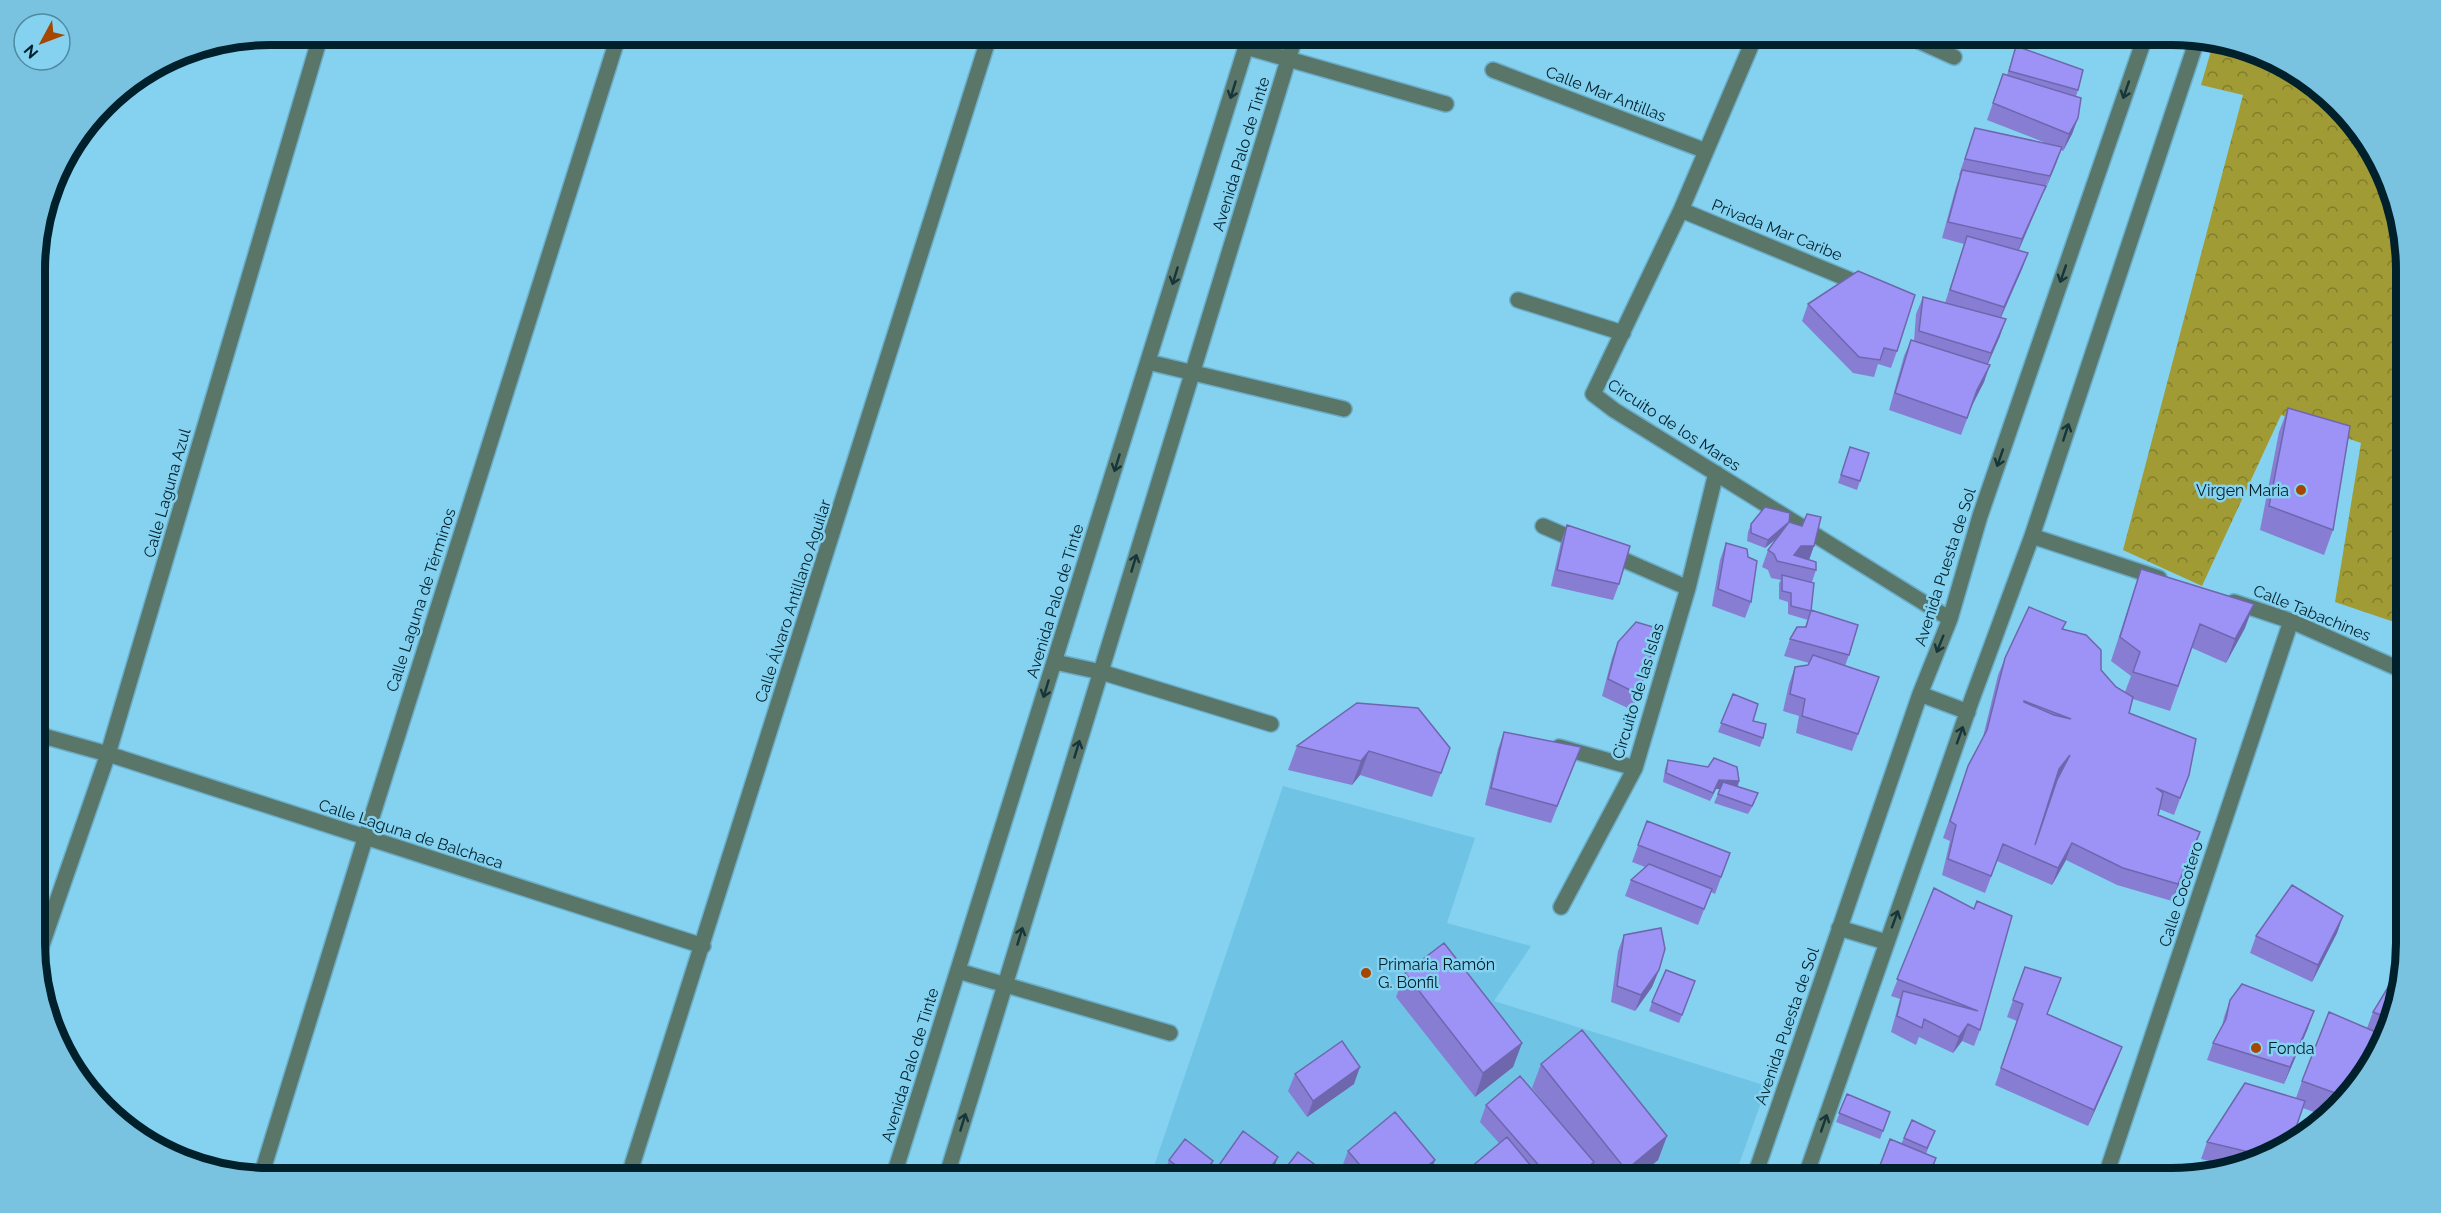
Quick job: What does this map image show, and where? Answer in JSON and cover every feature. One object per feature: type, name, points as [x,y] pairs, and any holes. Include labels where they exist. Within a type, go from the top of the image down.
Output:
[{"type":"street","name":"Calle Laguna Azul","points":[[45,936],[108,754],[318,45]]},
{"type":"street","name":"Calle Laguna de Términos","points":[[263,1168],[616,45]]},
{"type":"street","name":"Calle Álvaro Antillano Aguilar","points":[[631,1168],[987,45]]},
{"type":"street","name":"Avenida Palo de Tinte","points":[[896,1168],[1247,45]]},
{"type":"street","points":[[1256,45],[1288,60],[1446,104]]},
{"type":"street","name":"Avenida Palo de Tinte","points":[[949,1168],[1293,45]]},
{"type":"street","name":"Circuito de los Mares","points":[[1751,45],[1681,210],[1593,394],[1614,410],[1950,619]]},
{"type":"street","points":[[1927,45],[1954,57]]},
{"type":"street","name":"Avenida Puesta de Sol","points":[[1757,1168],[1920,694],[1950,619],[1983,505],[2142,45]]},
{"type":"street","points":[[1808,1168],[1886,942],[2032,536],[2195,46]]},
{"type":"street","name":"Calle Mar Antillas","points":[[1493,70],[1706,151]]},
{"type":"street","name":"Privada Mar Caribe","points":[[1681,210],[1860,284]]},
{"type":"street","points":[[1518,300],[1623,333]]},
{"type":"street","points":[[1148,362],[1344,409]]},
{"type":"street","name":"Circuito de las Islas","points":[[1561,907],[1635,768],[1688,588],[1716,473]]},
{"type":"street","points":[[1543,526],[1688,588]]},
{"type":"street","points":[[2032,536],[2178,584]]},
{"type":"street","name":"Calle Tabachines","points":[[2223,599],[2291,621],[2396,668]]},
{"type":"street","name":"Calle Cocotero","points":[[2108,1168],[2291,621]]},
{"type":"street","points":[[1055,662],[1101,672],[1271,724]]},
{"type":"street","points":[[1920,694],[1968,712]]},
{"type":"street","name":"Calle Laguna de Balchaca","points":[[45,736],[108,754],[365,839],[702,946]]},
{"type":"street","points":[[1543,742],[1635,768]]},
{"type":"street","points":[[1839,928],[1886,942]]},
{"type":"street","points":[[958,971],[1170,1033]]},
{"type":"shaded area","name":"Primaria Ramón G. Bonfil","points":[[1283,786],[1475,838],[1447,923],[1531,946],[1494,1001],[1767,1086],[1738,1168],[1153,1168]]},
{"type":"green space","points":[[2212,49],[2244,57],[2284,75],[2308,91],[2350,133],[2373,170],[2384,197],[2392,226],[2396,255],[2396,623],[2335,602],[2361,443],[2281,415],[2202,586],[2123,550],[2243,95],[2201,85]]},
{"type":"building","points":[[2016,46],[2083,70],[2078,90],[2009,71]]},
{"type":"building","points":[[2003,74],[2081,98],[2078,118],[2069,134],[1993,103]]},
{"type":"building","points":[[1975,128],[2062,147],[2050,176],[1965,159]]},
{"type":"building","points":[[1962,170],[2046,186],[2022,239],[1948,222]]},
{"type":"building","points":[[1967,236],[2028,253],[2004,307],[1950,290]]},
{"type":"building","points":[[1858,271],[1915,295],[1897,351],[1884,348],[1880,360],[1859,357],[1808,304]]},
{"type":"building","points":[[1923,297],[2006,319],[1991,353],[1919,331]]},
{"type":"building","points":[[1911,340],[1990,365],[1977,390],[1967,418],[1895,393]]},
{"type":"building","name":"Virgen Maria","points":[[2288,408],[2350,426],[2333,530],[2269,506]]},
{"type":"building","points":[[1850,447],[1869,453],[1860,481],[1841,475]]},
{"type":"building","points":[[1765,507],[1790,513],[1789,522],[1768,540],[1751,533],[1751,524]]},
{"type":"building","points":[[1807,514],[1821,517],[1814,546],[1801,546],[1794,555],[1816,562],[1816,570],[1777,561],[1774,554],[1768,550],[1789,522],[1802,526]]},
{"type":"building","points":[[1567,525],[1630,546],[1619,584],[1557,570]]},
{"type":"building","points":[[1726,543],[1747,549],[1748,557],[1757,561],[1751,602],[1718,589]]},
{"type":"building","points":[[2141,569],[2254,604],[2235,639],[2200,624],[2178,686],[2133,672],[2140,652],[2120,637]]},
{"type":"building","points":[[1782,575],[1814,583],[1811,611],[1791,606],[1791,593],[1782,591]]},
{"type":"building","points":[[2029,607],[2066,622],[2062,629],[2086,635],[2101,650],[2101,670],[2116,687],[2133,697],[2129,713],[2196,739],[2189,775],[2180,798],[2156,788],[2163,793],[2158,815],[2200,832],[2178,884],[2123,868],[2072,843],[2058,868],[2003,844],[1991,876],[1948,859],[1956,825],[1950,821],[1968,766],[1987,730],[2005,658]],"holes":[[[2024,701],[2071,719],[2054,715]],[[2070,755],[2057,780],[2035,845],[2059,769]]]},
{"type":"building","points":[[1811,610],[1858,625],[1849,655],[1790,639],[1797,627],[1806,627]]},
{"type":"building","points":[[1636,622],[1660,629],[1638,694],[1608,679],[1618,642]]},
{"type":"building","points":[[1813,655],[1879,677],[1858,734],[1802,716],[1805,699],[1790,694],[1795,667],[1808,665]]},
{"type":"building","points":[[1733,694],[1758,704],[1753,721],[1766,724],[1763,738],[1721,723]]},
{"type":"building","points":[[1357,703],[1418,708],[1450,748],[1441,773],[1369,751],[1361,761],[1297,746]]},
{"type":"building","points":[[1504,732],[1581,747],[1557,806],[1491,788]]},
{"type":"building","points":[[1714,758],[1737,767],[1739,781],[1719,780],[1713,793],[1666,773],[1668,760],[1708,767]]},
{"type":"building","points":[[1723,782],[1758,793],[1752,806],[1718,794]]},
{"type":"building","points":[[1647,821],[1730,853],[1721,877],[1638,845]]},
{"type":"building","points":[[1649,864],[1712,889],[1704,909],[1631,880]]},
{"type":"building","points":[[2292,885],[2343,916],[2318,965],[2256,936]]},
{"type":"building","points":[[1934,888],[1974,909],[1977,901],[2012,916],[1980,1030],[1968,1024],[1959,1037],[1924,1019],[1922,1028],[1897,1016],[1903,991],[1978,1011],[1897,979]]},
{"type":"building","points":[[1661,928],[1665,949],[1659,970],[1641,995],[1617,986],[1624,935]]},
{"type":"building","points":[[1444,943],[1522,1043],[1483,1073],[1405,973]]},
{"type":"building","points":[[2025,967],[2061,978],[2047,1014],[2122,1047],[2094,1110],[2001,1068],[2023,1004],[2013,1000]]},
{"type":"building","points":[[1666,970],[1695,981],[1682,1015],[1652,1002]]},
{"type":"building","points":[[2393,979],[2384,1016],[2373,1012]]},
{"type":"building","name":"Fonda","points":[[2242,984],[2314,1011],[2290,1067],[2213,1043],[2226,1019],[2230,1000]]},
{"type":"building","points":[[2329,1012],[2377,1033],[2366,1056],[2337,1094],[2302,1081]]},
{"type":"building","points":[[1582,1030],[1667,1136],[1628,1168],[1624,1168],[1541,1064]]},
{"type":"building","points":[[1342,1041],[1360,1067],[1313,1101],[1295,1074]]},
{"type":"building","points":[[1520,1076],[1594,1162],[1586,1168],[1541,1168],[1486,1105]]},
{"type":"building","points":[[2245,1083],[2305,1101],[2295,1131],[2257,1151],[2244,1156],[2245,1151],[2207,1142]]},
{"type":"building","points":[[1847,1094],[1890,1112],[1883,1131],[1839,1113]]},
{"type":"building","points":[[1395,1112],[1435,1160],[1425,1168],[1362,1168],[1348,1151]]},
{"type":"building","points":[[1912,1120],[1935,1131],[1927,1148],[1904,1138]]},
{"type":"building","points":[[1243,1131],[1278,1157],[1270,1168],[1217,1168]]},
{"type":"building","points":[[1507,1137],[1533,1168],[1470,1168]]},
{"type":"building","points":[[1185,1139],[1213,1161],[1208,1168],[1180,1168],[1169,1160]]},
{"type":"building","points":[[1890,1139],[1936,1158],[1932,1168],[1879,1168]]},
{"type":"building","points":[[1298,1152],[1319,1168],[1286,1168]]},
{"type":"place","name":"Virgen Maria","points":[[2301,490]]},
{"type":"place","name":"Primaria Ramón G. Bonfil","points":[[1366,973]]},
{"type":"place","name":"Fonda","points":[[2256,1048]]}]
